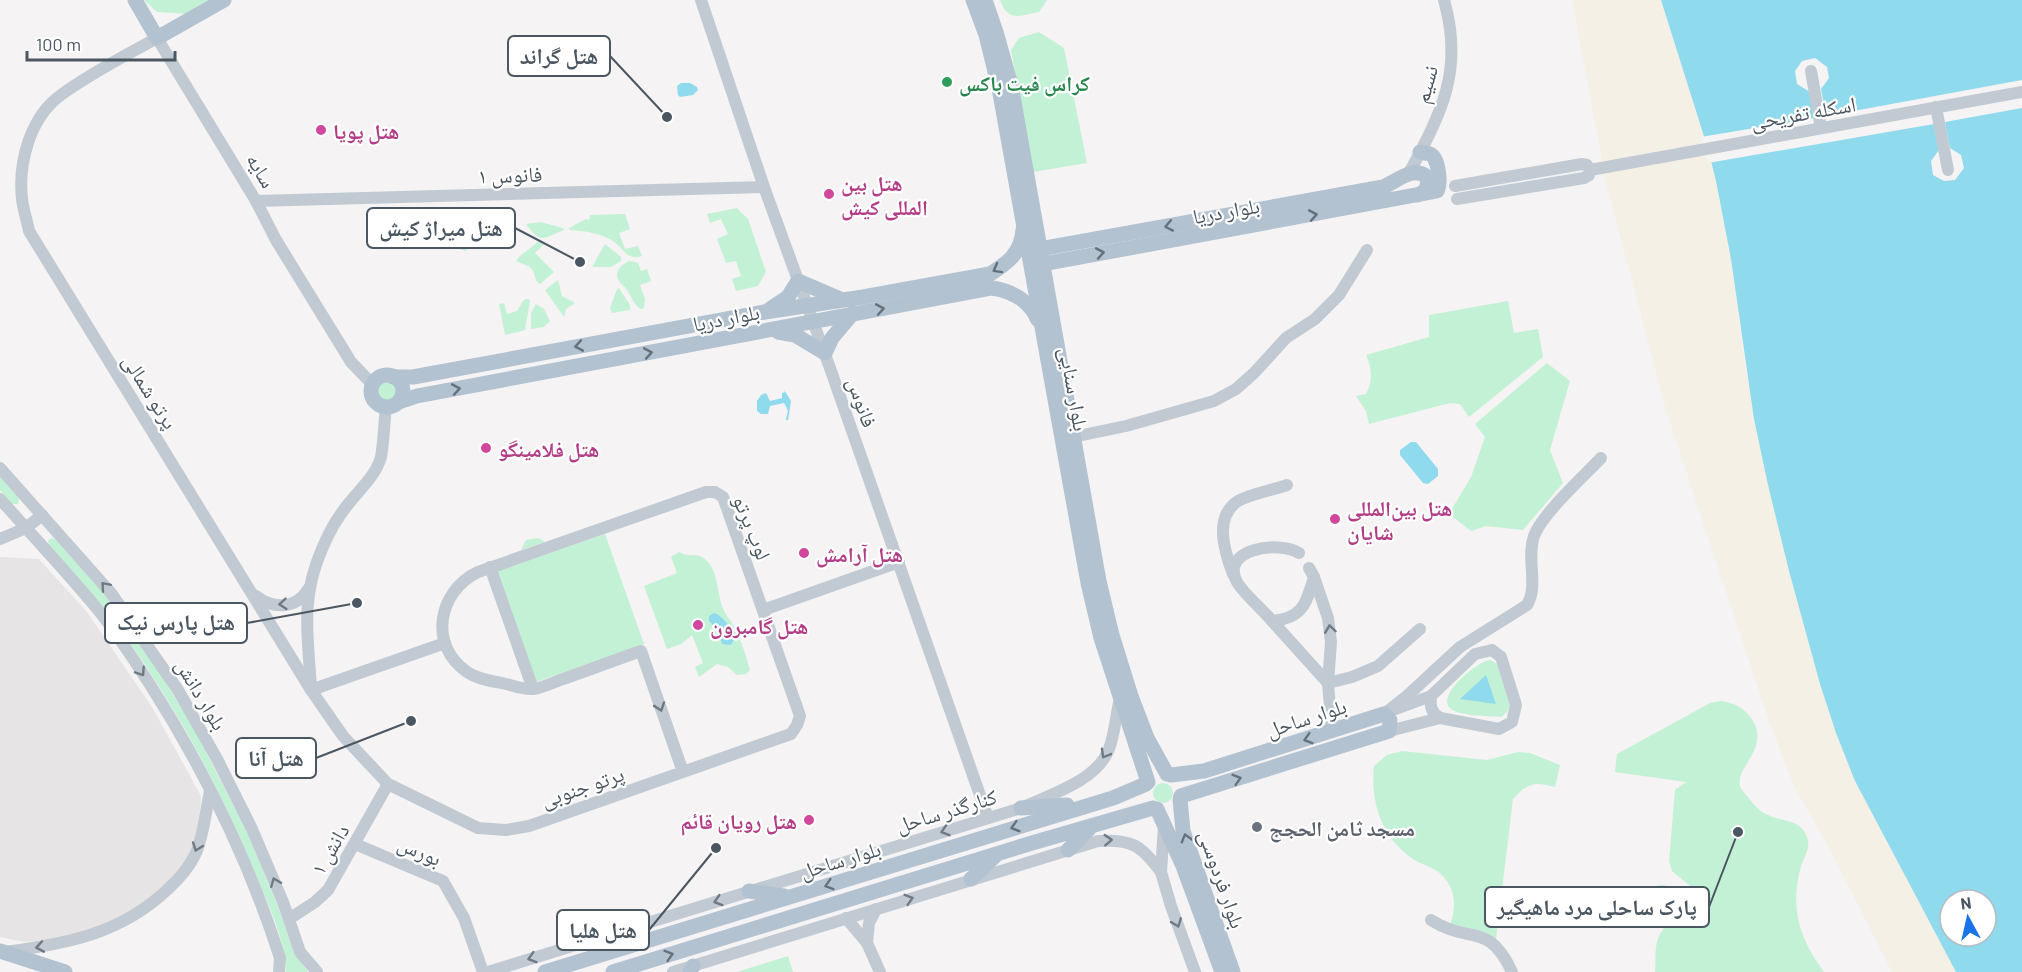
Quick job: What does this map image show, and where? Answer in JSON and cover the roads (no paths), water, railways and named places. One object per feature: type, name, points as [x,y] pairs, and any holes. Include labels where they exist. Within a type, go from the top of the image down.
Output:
[{"type":"main road","name":"سایه","points":[[135,0],[157,38]]},
{"type":"main road","points":[[157,38],[224,0]]},
{"type":"main road","name":"بلوار سنایی","points":[[973,0],[986,35],[999,88],[1088,583],[1101,638],[1147,783]]},
{"type":"main road","name":"بلوار سنایی","points":[[985,0],[1011,85],[1099,581],[1112,635],[1131,696],[1143,728],[1169,775]]},
{"type":"main road","points":[[1418,195],[1437,191],[1439,183],[1435,158],[1431,154],[1420,152]]},
{"type":"main road","points":[[1409,173],[1418,172],[1426,176],[1428,186],[1418,195]]},
{"type":"main road","name":"بلوار دریا","points":[[1273,215],[1383,187],[1409,173]]},
{"type":"main road","name":"بلوار دریا","points":[[1041,256],[1273,215],[1418,195]]},
{"type":"main road","name":"بلوار دریا","points":[[393,377],[413,377],[990,273],[1005,265],[1019,249],[1023,239],[1024,222]]},
{"type":"main road","points":[[765,312],[788,297],[798,281],[843,300]]},
{"type":"main road","name":"بلوار دریا","points":[[392,404],[417,396],[992,288],[1004,290],[1022,299],[1036,314],[1043,330]]},
{"type":"main road","points":[[769,331],[795,335],[825,353],[832,338],[853,314]]},
{"type":"main road","points":[[383,376],[393,377],[400,383],[403,393],[392,404],[381,406],[374,399],[371,390],[373,385],[383,376]]},
{"type":"main road","points":[[1384,714],[1390,720],[1389,731]]},
{"type":"main road","name":"بلوار ساحل","points":[[1169,775],[1204,771],[1384,714]]},
{"type":"main road","name":"بلوار ساحل","points":[[1180,797],[1389,731]]},
{"type":"main road","points":[[1169,775],[1179,783],[1180,797],[1169,810],[1155,809],[1144,795],[1147,783],[1154,776],[1169,775]]},
{"type":"main road","name":"بلوار ساحل","points":[[545,972],[1113,798],[1147,783]]},
{"type":"main road","name":"بلوار فردوسی","points":[[1180,797],[1183,831],[1233,972]]},
{"type":"main road","points":[[1021,808],[1091,804]]},
{"type":"main road","name":"بلوار ساحل","points":[[614,972],[997,854],[1155,809]]},
{"type":"main road","name":"بلوار فردوسی","points":[[1155,809],[1183,866],[1222,972]]},
{"type":"main road","points":[[1068,850],[1092,826]]},
{"type":"main road","points":[[971,879],[997,854]]},
{"type":"main road","points":[[749,891],[789,897]]},
{"type":"main road","points":[[1,951],[65,972]]},
{"type":"street","name":"فانوس","points":[[701,0],[764,187],[825,353],[988,818]]},
{"type":"street","name":"نسیم","points":[[1409,173],[1441,108],[1450,81],[1453,55],[1450,19],[1444,0]]},
{"type":"street","name":"سایه","points":[[157,38],[351,362],[373,385]]},
{"type":"street","name":"پرتو شمالی","points":[[157,38],[59,95],[40,116],[28,142],[22,170],[22,200],[29,231],[311,690],[343,735],[388,784]]},
{"type":"street","points":[[1811,71],[1821,128]]},
{"type":"street","name":"اسکله تفریحی","points":[[1456,193],[1584,178],[1589,175],[1590,170],[2022,92]]},
{"type":"street","points":[[1936,107],[1948,170]]},
{"type":"street","name":"فانوس ۱","points":[[256,201],[764,187]]},
{"type":"street","points":[[1073,437],[1126,426],[1214,401],[1236,389],[1286,338],[1315,319],[1339,295],[1367,250]]},
{"type":"street","points":[[392,404],[380,458],[373,474],[349,502],[330,532],[316,564],[310,587],[306,632],[311,690],[446,643],[455,660],[469,673],[487,680],[532,689],[641,651],[683,772]]},
{"type":"street","points":[[1384,714],[1460,647],[1527,605],[1533,587],[1531,550],[1534,535],[1547,516],[1601,458]]},
{"type":"street","name":"بلوار دانش","points":[[0,468],[111,593],[178,690],[236,794],[268,866],[300,952],[317,972]]},
{"type":"street","points":[[1287,485],[1238,502],[1227,514],[1222,537],[1236,581],[1328,683]]},
{"type":"street","name":"لوپ پرتو","points":[[446,643],[442,624],[446,605],[462,582],[470,576],[706,492],[715,492],[725,502],[800,716],[791,734]]},
{"type":"street","name":"بلوار دانش","points":[[0,499],[95,606],[158,697],[210,790],[233,838],[280,958],[279,972]]},
{"type":"street","points":[[0,539],[26,528],[42,515]]},
{"type":"street","points":[[1236,581],[1234,567],[1237,559],[1246,553],[1271,546],[1284,547],[1299,553]]},
{"type":"street","points":[[763,610],[899,562]]},
{"type":"street","points":[[490,567],[532,689]]},
{"type":"street","points":[[1272,621],[1287,620],[1295,615],[1309,595],[1311,572],[1328,618],[1331,642],[1328,683],[1332,732]]},
{"type":"street","points":[[252,593],[271,605],[286,606],[300,599],[310,587]]},
{"type":"street","points":[[1328,683],[1352,677],[1378,666],[1420,629]]},
{"type":"street","points":[[1384,714],[1431,696],[1475,654],[1492,650],[1501,657],[1516,705],[1512,722],[1498,729],[1440,718],[1432,709],[1431,696]]},
{"type":"street","name":"کنارگذر ساحل","points":[[485,972],[1021,808],[1082,780],[1103,759],[1109,749],[1120,698]]},
{"type":"street","points":[[1389,731],[1440,718]]},
{"type":"street","name":"پرتو جنوبی","points":[[388,784],[478,828],[506,830],[529,826],[791,734]]},
{"type":"street","name":"دانش ۱","points":[[289,920],[328,890],[388,784]]},
{"type":"street","points":[[1,951],[77,939],[106,930],[137,914],[156,900],[176,882],[195,855],[201,838],[210,790]]},
{"type":"street","points":[[1164,824],[1161,872],[1170,906],[1195,972]]},
{"type":"street","points":[[673,972],[692,969],[846,918],[1098,841],[1120,839],[1134,844],[1149,856],[1161,872]]},
{"type":"street","name":"بورس","points":[[356,844],[443,880],[464,918],[485,972]]},
{"type":"street","points":[[867,943],[869,923],[876,909]]},
{"type":"street","points":[[846,918],[867,943],[879,972]]},
{"type":"street","points":[[1431,920],[1446,930],[1479,935],[1493,943],[1503,954],[1512,972]]},
{"type":"water","points":[[1661,0],[2022,0],[2022,972],[1956,972],[1943,948],[1998,948],[1998,888],[1938,888],[1938,938],[1855,781],[1836,733],[1789,571],[1768,485],[1754,419],[1731,259],[1716,181]]},
{"type":"water","points":[[681,83],[690,83],[698,90],[693,95],[680,97],[677,86]]},
{"type":"water","points":[[783,388],[791,401],[788,420],[786,420],[788,410],[784,403],[770,406],[768,414],[761,414],[757,411],[757,401],[761,395],[766,393],[770,401],[782,398],[782,393],[785,392]]},
{"type":"water","points":[[1411,442],[1416,442],[1438,469],[1438,476],[1428,484],[1423,483],[1400,455],[1400,450]]},
{"type":"water","points":[[714,613],[724,620],[735,638],[731,645],[722,644],[718,630],[709,621],[709,616]]},
{"type":"water","points":[[1486,675],[1496,704],[1460,699]]},
{"type":"place","name":"کراس فیت باکس","points":[[947,82]]},
{"type":"place","name":"هتل گراند","points":[[667,117]]},
{"type":"place","name":"هتل پویا","points":[[321,130]]},
{"type":"place","name":"هتل بین المللی کیش","points":[[829,194]]},
{"type":"place","name":"هتل میراژ کیش","points":[[580,262]]},
{"type":"place","name":"هتل فلامینگو","points":[[486,448]]},
{"type":"place","name":"هتل بین‌المللی شایان","points":[[1335,519]]},
{"type":"place","name":"هتل آرامش","points":[[804,553]]},
{"type":"place","name":"هتل پارس نیک","points":[[357,603]]},
{"type":"place","name":"هتل گامبرون","points":[[698,625]]},
{"type":"place","name":"هتل آنا","points":[[411,721]]},
{"type":"place","name":"هتل رویان قائم","points":[[809,820]]},
{"type":"place","name":"مسجد ثامن الحجج","points":[[1257,827]]},
{"type":"place","name":"پارک ساحلی مرد ماهیگیر","points":[[1738,832]]},
{"type":"place","name":"هتل هلیا","points":[[716,848]]}]
